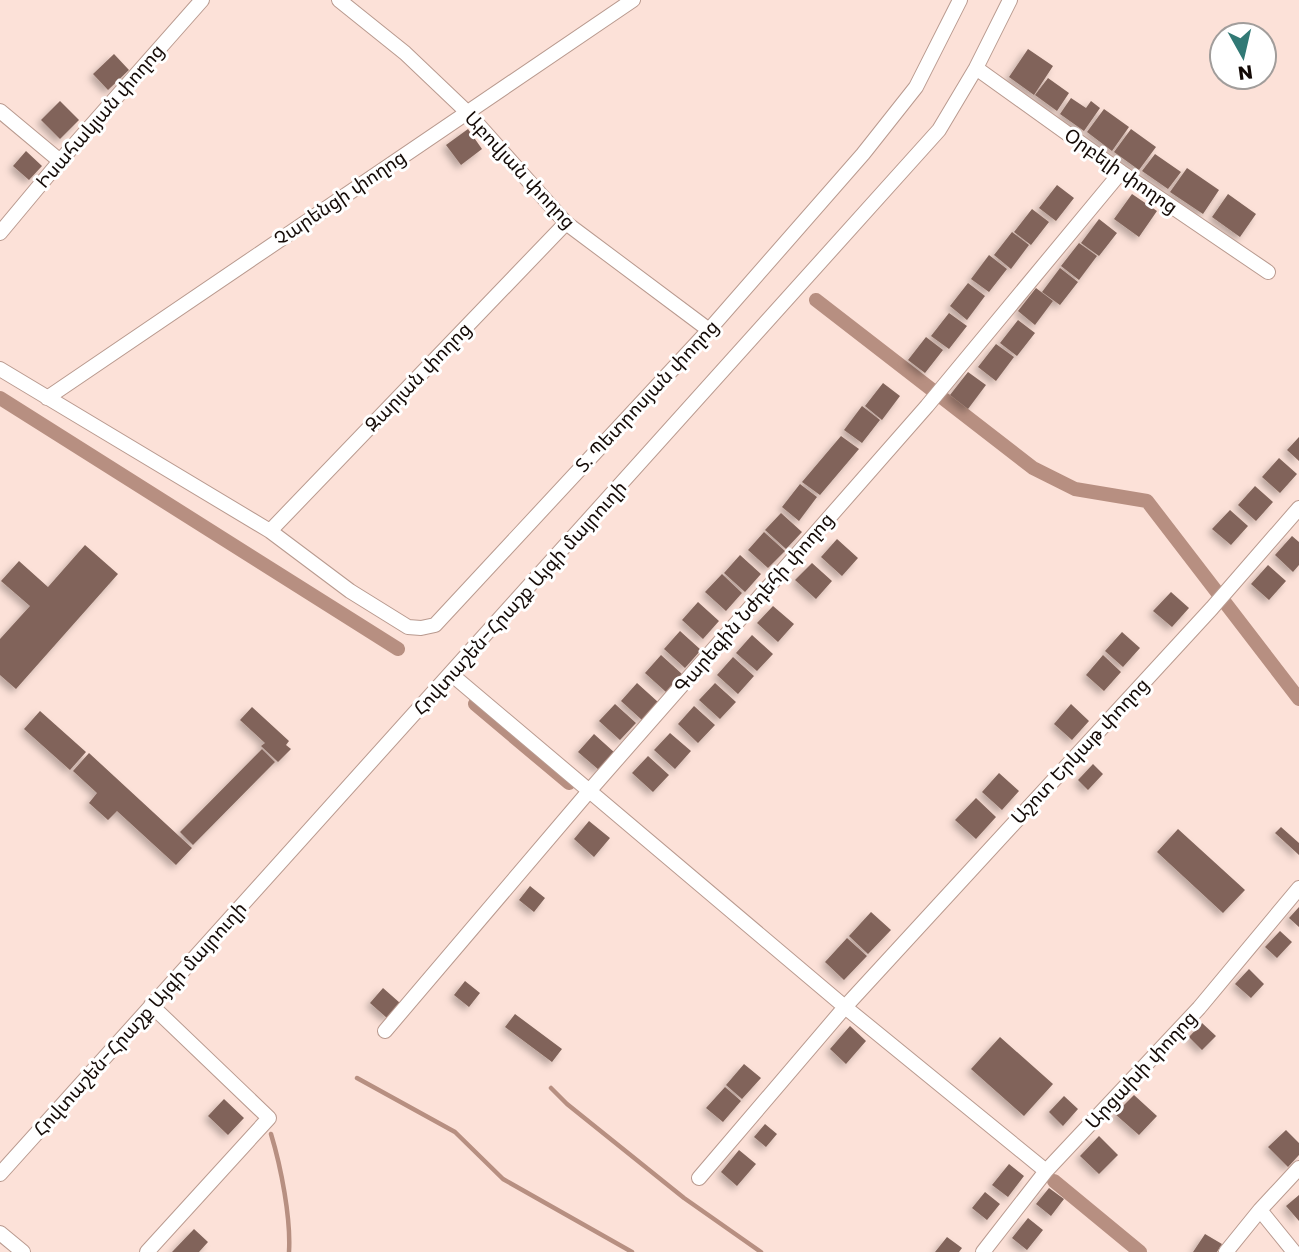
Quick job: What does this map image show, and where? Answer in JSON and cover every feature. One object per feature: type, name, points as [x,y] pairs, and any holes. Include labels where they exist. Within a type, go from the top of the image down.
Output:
[{"type":"street","name":"Իսահակյան փողոց","points":[[0,233],[202,0]]},
{"type":"street","name":"Աբովյան փողոց","points":[[339,0],[405,53],[467,112],[566,223],[709,330]]},
{"type":"street","name":"Չարենցի փողոց","points":[[47,398],[633,0]]},
{"type":"street","name":"Տ. Պետրոսյան փողոց","points":[[0,369],[270,531],[350,591],[408,627],[435,625],[709,330],[863,154],[916,87],[960,0]]},
{"type":"street","name":"Հովտաշեն-Հրաշք Այգի մայրուղի","points":[[0,1174],[939,130],[976,68],[1010,0]]},
{"type":"street","name":"Օրբելի փողոց","points":[[976,68],[1121,172],[1268,272]]},
{"type":"street","points":[[0,111],[60,161]]},
{"type":"street","name":"Գարեգին Նժդեհի փողոց","points":[[385,1031],[590,790],[927,406],[1121,172]]},
{"type":"street","name":"Զարյան փողոց","points":[[270,531],[566,223]]},
{"type":"street","name":"Աշոտ Երկաթ փողոց","points":[[845,1007],[1212,608],[1299,508]]},
{"type":"street","points":[[451,674],[845,1007],[1046,1171]]},
{"type":"street","name":"Արցախի փողոց","points":[[983,1252],[1046,1171],[1199,1008],[1299,888]]},
{"type":"street","points":[[147,1252],[269,1118],[151,1005]]},
{"type":"street","points":[[699,1178],[845,1007]]},
{"type":"street","points":[[1226,1252],[1299,1168]]},
{"type":"street","points":[[1260,1210],[1294,1252]]},
{"type":"street","points":[[0,1233],[23,1252]]},
{"type":"building","points":[[1028,49],[1053,66],[1034,95],[1009,77]]},
{"type":"building","points":[[114,54],[129,70],[108,90],[93,74]]},
{"type":"building","points":[[1048,78],[1069,93],[1057,111],[1035,95]]},
{"type":"building","points":[[1071,98],[1086,108],[1091,101],[1100,108],[1084,131],[1060,114]]},
{"type":"building","points":[[60,101],[79,120],[60,139],[41,120]]},
{"type":"building","points":[[1104,109],[1129,127],[1112,151],[1087,132]]},
{"type":"building","points":[[468,129],[482,149],[461,165],[446,145]]},
{"type":"building","points":[[1131,129],[1156,147],[1139,170],[1114,152]]},
{"type":"building","points":[[26,151],[42,166],[29,180],[13,166]]},
{"type":"building","points":[[1155,154],[1181,172],[1168,189],[1142,171]]},
{"type":"building","points":[[1187,168],[1219,190],[1203,214],[1170,192]]},
{"type":"building","points":[[1057,185],[1074,198],[1056,221],[1039,208]]},
{"type":"building","points":[[1132,194],[1157,211],[1139,237],[1114,219]]},
{"type":"building","points":[[1228,194],[1256,214],[1240,237],[1212,217]]},
{"type":"building","points":[[1032,209],[1049,222],[1031,245],[1014,232]]},
{"type":"building","points":[[1099,219],[1117,233],[1099,256],[1081,243]]},
{"type":"building","points":[[1012,232],[1029,245],[1011,269],[994,255]]},
{"type":"building","points":[[1079,243],[1097,256],[1079,280],[1061,266]]},
{"type":"building","points":[[989,255],[1007,269],[989,292],[971,279]]},
{"type":"building","points":[[1060,268],[1078,282],[1060,305],[1042,292]]},
{"type":"building","points":[[968,283],[985,296],[967,320],[950,306]]},
{"type":"building","points":[[1036,288],[1053,301],[1035,325],[1018,311]]},
{"type":"building","points":[[949,313],[967,326],[949,349],[931,336]]},
{"type":"building","points":[[1018,320],[1035,333],[1017,356],[1000,343]]},
{"type":"building","points":[[926,337],[943,350],[925,373],[908,360]]},
{"type":"building","points":[[996,344],[1014,357],[996,381],[978,367]]},
{"type":"building","points":[[968,372],[986,385],[968,409],[950,395]]},
{"type":"building","points":[[883,383],[900,396],[882,420],[865,406]]},
{"type":"building","points":[[862,406],[880,420],[862,443],[844,430]]},
{"type":"building","points":[[841,436],[859,449],[820,495],[802,482]]},
{"type":"building","points":[[1299,437],[1299,461],[1287,450]]},
{"type":"building","points":[[1279,458],[1297,474],[1280,493],[1262,477]]},
{"type":"building","points":[[800,484],[817,497],[799,521],[782,507]]},
{"type":"building","points":[[1255,486],[1273,502],[1256,521],[1238,505]]},
{"type":"building","points":[[1230,510],[1248,526],[1231,545],[1212,529]]},
{"type":"building","points":[[781,513],[802,532],[786,549],[765,530]]},
{"type":"building","points":[[764,532],[785,551],[768,568],[748,550]]},
{"type":"building","points":[[1292,536],[1299,542],[1299,565],[1293,572],[1275,555]]},
{"type":"building","points":[[837,539],[858,558],[842,576],[821,557]]},
{"type":"building","points":[[85,545],[118,574],[16,689],[0,675],[0,639],[30,606],[1,581],[19,561],[48,587]]},
{"type":"building","points":[[740,555],[761,574],[745,592],[724,573]]},
{"type":"building","points":[[812,563],[832,581],[816,599],[795,580]]},
{"type":"building","points":[[1268,565],[1286,581],[1269,600],[1251,584]]},
{"type":"building","points":[[722,574],[742,593],[726,611],[705,592]]},
{"type":"building","points":[[1171,592],[1189,608],[1172,627],[1153,611]]},
{"type":"building","points":[[698,602],[719,621],[703,639],[682,620]]},
{"type":"building","points":[[773,606],[794,624],[778,642],[757,623]]},
{"type":"building","points":[[680,631],[701,650],[685,668],[664,649]]},
{"type":"building","points":[[1122,632],[1140,648],[1123,667],[1105,651]]},
{"type":"building","points":[[752,635],[773,654],[757,671],[736,653]]},
{"type":"building","points":[[661,655],[682,674],[666,692],[645,673]]},
{"type":"building","points":[[1103,655],[1121,672],[1104,691],[1086,675]]},
{"type":"building","points":[[733,657],[754,676],[738,694],[717,675]]},
{"type":"building","points":[[637,683],[658,702],[642,720],[621,701]]},
{"type":"building","points":[[715,683],[736,702],[720,719],[699,700]]},
{"type":"building","points":[[615,704],[636,723],[620,740],[599,721]]},
{"type":"building","points":[[1071,704],[1089,721],[1072,740],[1054,724]]},
{"type":"building","points":[[694,706],[715,725],[698,743],[678,724]]},
{"type":"building","points":[[252,707],[289,741],[286,745],[291,749],[278,762],[261,746],[265,743],[240,720]]},
{"type":"building","points":[[40,711],[86,752],[70,770],[24,729]]},
{"type":"building","points":[[670,733],[691,751],[675,769],[654,750]]},
{"type":"building","points":[[594,734],[615,753],[599,770],[578,752]]},
{"type":"building","points":[[262,749],[275,762],[193,845],[180,832]]},
{"type":"building","points":[[89,753],[192,848],[176,865],[117,811],[108,820],[89,803],[97,793],[73,771]]},
{"type":"building","points":[[648,756],[669,775],[653,792],[632,773]]},
{"type":"building","points":[[1093,764],[1103,774],[1088,790],[1078,780]]},
{"type":"building","points":[[999,773],[1019,791],[1002,810],[982,792]]},
{"type":"building","points":[[976,798],[996,817],[976,839],[955,820]]},
{"type":"building","points":[[589,821],[610,838],[594,857],[574,839]]},
{"type":"building","points":[[1281,827],[1299,843],[1299,855],[1275,833]]},
{"type":"building","points":[[1178,829],[1245,890],[1223,913],[1157,852]]},
{"type":"building","points":[[530,886],[545,898],[534,912],[519,900]]},
{"type":"building","points":[[1299,907],[1299,927],[1289,918]]},
{"type":"building","points":[[871,912],[891,930],[868,954],[849,936]]},
{"type":"building","points":[[1280,931],[1292,942],[1277,958],[1265,947]]},
{"type":"building","points":[[847,938],[867,956],[844,980],[825,962]]},
{"type":"building","points":[[1249,969],[1264,984],[1251,998],[1235,984]]},
{"type":"building","points":[[465,981],[480,993],[469,1007],[454,995]]},
{"type":"building","points":[[383,988],[400,1003],[387,1018],[370,1003]]},
{"type":"building","points":[[515,1014],[562,1049],[552,1062],[505,1027]]},
{"type":"building","points":[[1202,1023],[1216,1036],[1202,1050],[1189,1037]]},
{"type":"building","points":[[850,1026],[866,1041],[846,1064],[830,1049]]},
{"type":"building","points":[[1000,1037],[1053,1084],[1024,1116],[971,1069]]},
{"type":"building","points":[[744,1064],[761,1078],[742,1099],[726,1085]]},
{"type":"building","points":[[725,1087],[741,1101],[723,1122],[706,1108]]},
{"type":"building","points":[[1134,1095],[1157,1116],[1139,1135],[1115,1114]]},
{"type":"building","points":[[1064,1096],[1078,1109],[1063,1126],[1049,1112]]},
{"type":"building","points":[[224,1099],[244,1118],[228,1135],[208,1116]]},
{"type":"building","points":[[765,1124],[777,1134],[766,1147],[754,1137]]},
{"type":"building","points":[[1286,1130],[1299,1143],[1299,1155],[1288,1167],[1268,1147]]},
{"type":"building","points":[[1099,1136],[1118,1155],[1099,1174],[1080,1156]]},
{"type":"building","points":[[739,1150],[756,1164],[737,1186],[721,1172]]},
{"type":"building","points":[[1009,1164],[1024,1176],[1008,1197],[992,1185]]},
{"type":"building","points":[[1049,1188],[1064,1199],[1051,1216],[1036,1204]]},
{"type":"building","points":[[985,1192],[1000,1204],[987,1220],[972,1208]]},
{"type":"building","points":[[1299,1195],[1299,1221],[1286,1206]]},
{"type":"building","points":[[1028,1218],[1043,1230],[1027,1250],[1012,1238]]},
{"type":"building","points":[[194,1229],[208,1242],[199,1252],[172,1252]]},
{"type":"building","points":[[1205,1234],[1222,1244],[1217,1252],[1193,1252]]},
{"type":"building","points":[[947,1237],[962,1248],[959,1252],[935,1252]]},
{"type":"waterway","points":[[816,300],[1033,468],[1075,489],[1147,501],[1299,699]]},
{"type":"waterway","points":[[0,398],[398,649]]},
{"type":"waterway","points":[[475,704],[569,783]]},
{"type":"waterway","points":[[357,1078],[455,1132],[503,1179],[632,1252]]},
{"type":"waterway","points":[[551,1088],[567,1104],[684,1198],[761,1252]]},
{"type":"waterway","points":[[271,1134],[284,1193],[289,1252]]},
{"type":"waterway","points":[[1054,1181],[1140,1252]]}]
